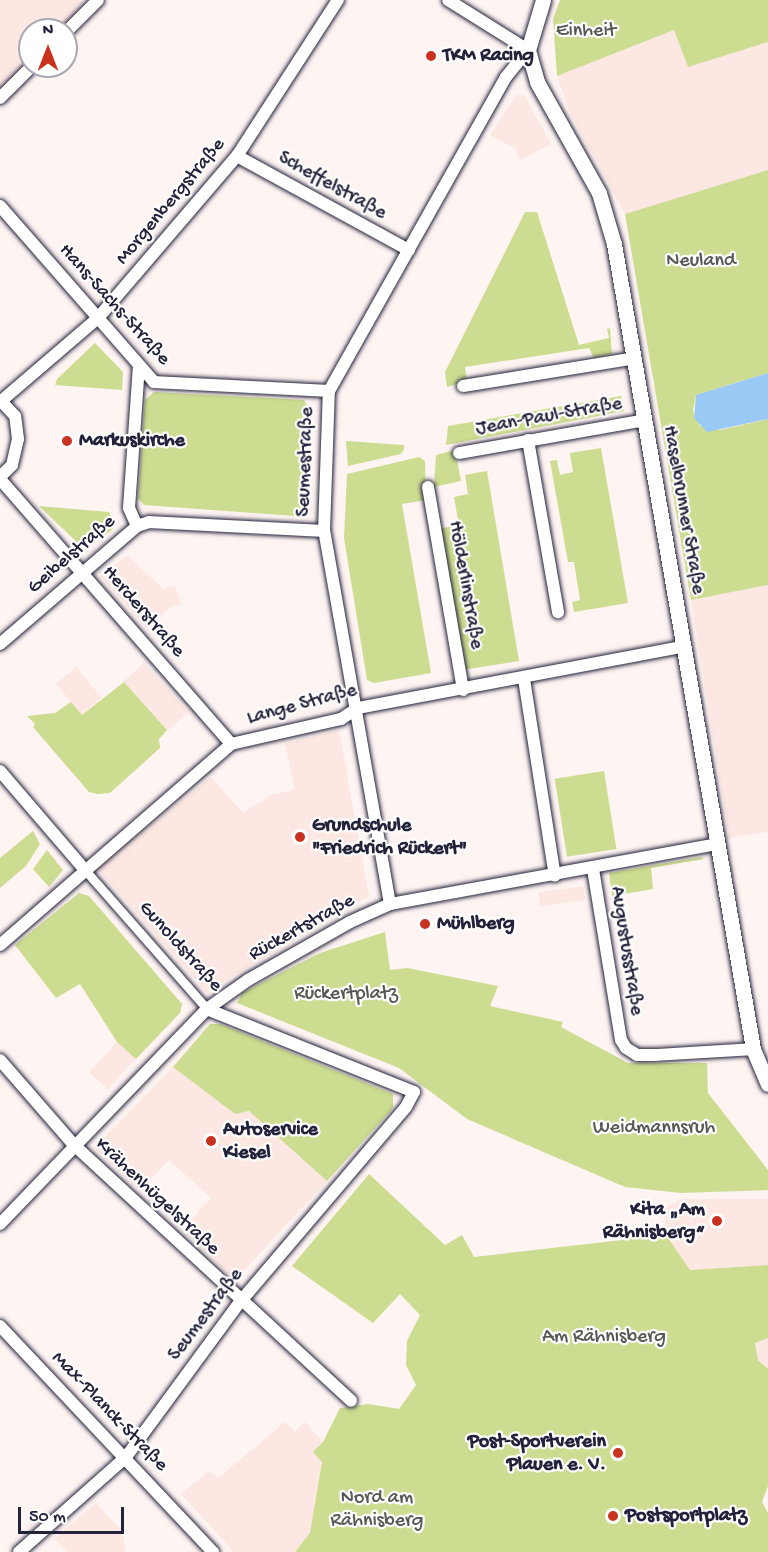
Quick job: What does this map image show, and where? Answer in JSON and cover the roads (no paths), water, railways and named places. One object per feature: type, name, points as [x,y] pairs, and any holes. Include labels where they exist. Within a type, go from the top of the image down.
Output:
[{"type":"street","points":[[78,20],[98,0]]},
{"type":"street","name":"Morgenbergstraße","points":[[0,478],[12,465],[18,439],[15,416],[1,402],[98,318],[237,156],[338,0]]},
{"type":"street","points":[[448,0],[528,50]]},
{"type":"street","name":"Seumestraße","points":[[390,904],[324,531],[329,391],[506,77],[528,50],[543,0]]},
{"type":"street","name":"Haselbrunner Straße","points":[[528,50],[537,82],[599,193],[614,244],[753,1049],[768,1084]]},
{"type":"street","points":[[0,98],[20,78]]},
{"type":"street","name":"Scheffelstraße","points":[[237,156],[409,250]]},
{"type":"street","name":"Hans-Sachs-Straße","points":[[0,206],[154,382],[329,391]]},
{"type":"street","points":[[463,386],[635,358]]},
{"type":"street","points":[[136,526],[129,508],[139,365]]},
{"type":"street","name":"Jean-Paul-Straße","points":[[459,453],[646,420]]},
{"type":"street","points":[[528,440],[558,612]]},
{"type":"street","name":"Herderstraße","points":[[0,478],[231,744]]},
{"type":"street","name":"Hölderlinstraße","points":[[428,487],[463,690]]},
{"type":"street","name":"Geibelstraße","points":[[0,644],[136,526],[158,522],[324,531]]},
{"type":"street","name":"Lange Straße","points":[[0,945],[231,744],[341,719],[357,708],[524,679],[685,646]]},
{"type":"street","points":[[524,679],[555,876]]},
{"type":"street","name":"Gunoldstraße","points":[[0,771],[207,1009],[414,1092]]},
{"type":"street","name":"Rückertstraße","points":[[0,1224],[207,1009],[248,980],[339,928],[390,904],[555,876],[718,844]]},
{"type":"street","name":"Augustusstraße","points":[[593,869],[621,1040],[626,1048],[638,1054],[718,1054],[753,1049]]},
{"type":"street","name":"Krähenhügelstraße","points":[[0,1060],[74,1145],[240,1302],[351,1401]]},
{"type":"street","name":"Seumestraße","points":[[19,1552],[126,1457],[240,1302],[406,1107],[414,1092]]},
{"type":"street","name":"Max-Planck-Straße","points":[[0,1326],[126,1457],[213,1552]]},
{"type":"water","points":[[768,373],[768,419],[707,432],[694,418],[696,395]]},
{"type":"place","name":"TKM Racing","points":[[431,56]]},
{"type":"place","name":"Markuskirche","points":[[67,441]]},
{"type":"place","name":"Grundschule \"Friedrich Rückert\"","points":[[300,837]]},
{"type":"place","name":"Mühlberg","points":[[425,924]]},
{"type":"place","name":"Autoservice Kiesel","points":[[211,1141]]},
{"type":"place","name":"Kita „Am Rähnisberg“","points":[[717,1221]]},
{"type":"place","name":"Post-Sportverein Plauen e. V.","points":[[618,1453]]},
{"type":"place","name":"Postsportplatz","points":[[613,1516]]},
{"type":"park label","name":"Einheit","points":[[586,31]]},
{"type":"park label","name":"Neuland","points":[[701,261]]},
{"type":"park label","name":"Rückertplatz","points":[[346,994]]},
{"type":"park label","name":"Weidmannsruh","points":[[654,1128]]},
{"type":"park label","name":"Am Rähnisberg","points":[[604,1337]]},
{"type":"park label","name":"Nord am Rähnisberg","points":[[377,1510]]}]
